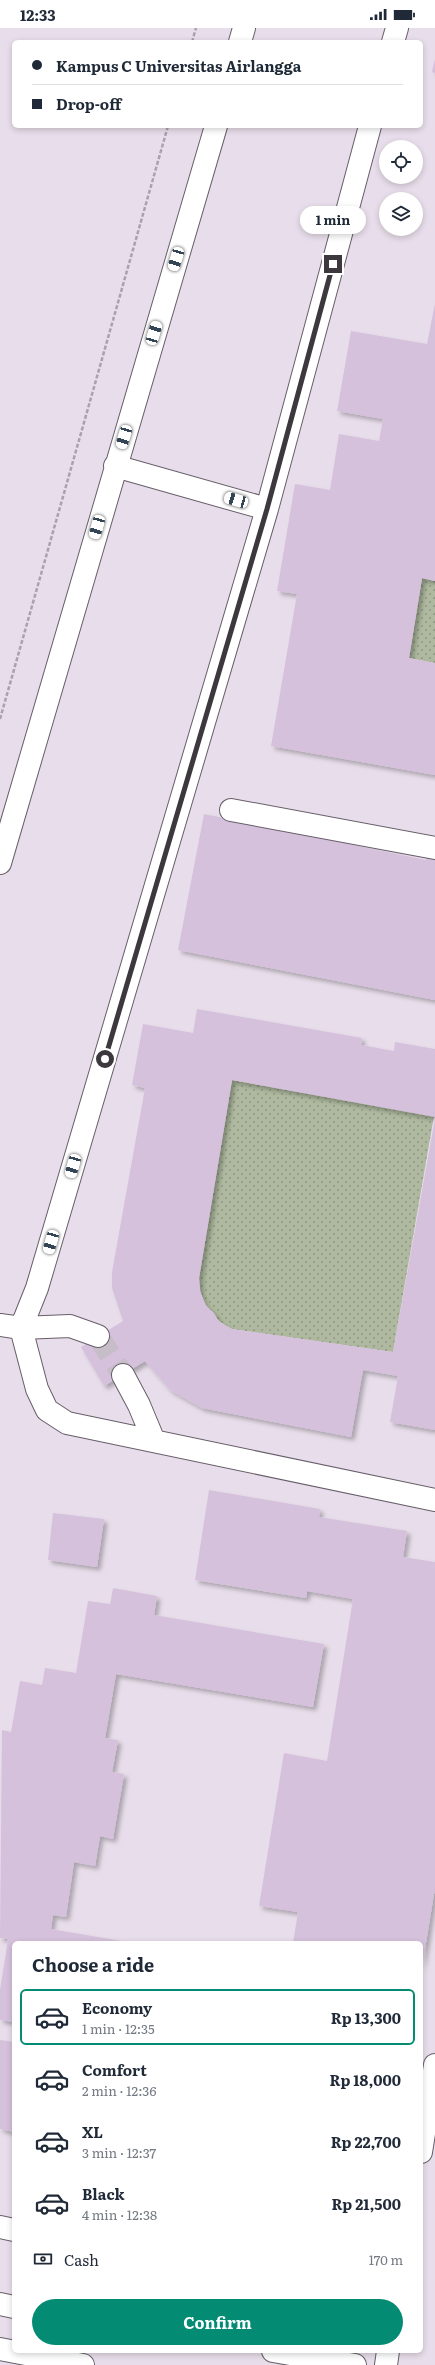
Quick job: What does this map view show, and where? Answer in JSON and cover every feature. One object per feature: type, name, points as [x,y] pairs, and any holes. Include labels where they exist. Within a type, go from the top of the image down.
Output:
[{"type":"lane","points":[[241,40],[244,28]]},
{"type":"lane","points":[[394,40],[397,28]]},
{"type":"lane","points":[[0,863],[115,466],[215,128]]},
{"type":"lane","points":[[369,128],[267,509],[39,1280],[21,1328],[37,1389],[47,1410],[67,1423],[435,1500]]},
{"type":"lane","points":[[115,466],[267,509]]},
{"type":"lane","points":[[231,810],[435,848]]},
{"type":"lane","points":[[0,1325],[21,1328],[70,1326],[98,1336]]},
{"type":"lane","points":[[123,1375],[139,1405],[154,1441]]},
{"type":"lane","points":[[423,2140],[435,2065]]},
{"type":"lane","points":[[0,2227],[12,2230]]},
{"type":"lane","points":[[0,2304],[12,2307]]},
{"type":"lane","points":[[0,2349],[12,2351]]},
{"type":"lane","points":[[21,2353],[83,2365]]},
{"type":"lane","points":[[285,2353],[355,2365]]},
{"type":"lane","points":[[386,2365],[388,2353]]},
{"type":"path","points":[[193,40],[196,28]]},
{"type":"path","points":[[0,719],[167,128]]},
{"type":"green space","points":[[422,578],[435,581],[435,663],[409,658]]},
{"type":"green space","points":[[232,1080],[434,1116],[393,1352],[232,1329],[213,1315],[208,1308],[202,1294],[199,1278]]},
{"type":"building","points":[[435,59],[435,73],[432,72]]},
{"type":"building","points":[[435,303],[435,581],[422,578],[409,658],[435,663],[435,775],[271,746],[297,594],[277,591],[295,484],[330,490],[339,434],[379,441],[383,419],[337,411],[351,331],[427,344]]},
{"type":"building","points":[[204,814],[426,860],[427,851],[435,853],[435,1000],[178,950]]},
{"type":"building","points":[[197,1009],[362,1038],[361,1045],[394,1051],[395,1042],[435,1049],[435,1117],[232,1080],[199,1278],[200,1292],[205,1305],[214,1313],[219,1322],[232,1329],[393,1352],[435,1118],[435,1430],[390,1422],[398,1376],[363,1370],[351,1437],[202,1408],[170,1390],[145,1361],[104,1386],[81,1347],[123,1321],[112,1288],[112,1272],[145,1088],[132,1085],[143,1024],[193,1033]]},
{"type":"building","points":[[209,1490],[320,1509],[319,1517],[407,1531],[403,1557],[435,1562],[435,1888],[423,1961],[423,1941],[293,1941],[298,1912],[259,1906],[284,1753],[327,1761],[353,1599],[307,1591],[306,1598],[195,1580]]},
{"type":"building","points":[[53,1513],[104,1519],[97,1567],[48,1560]]},
{"type":"building","points":[[113,1588],[157,1596],[154,1615],[324,1644],[313,1707],[116,1674],[105,1738],[118,1740],[112,1772],[124,1774],[113,1839],[100,1836],[95,1866],[74,1862],[66,1917],[53,1915],[51,1929],[121,1941],[12,1941],[12,2022],[0,2020],[0,1990],[8,1939],[0,1938],[2,1730],[11,1732],[20,1681],[42,1685],[45,1668],[76,1673],[88,1601],[110,1604]]},
{"type":"building","points":[[0,2040],[12,2042],[12,2132],[0,2129]]},
{"type":"tunnel","points":[[98,1336],[123,1375]]},
{"type":"route","points":[[105,1059],[267,509],[333,264]]}]
